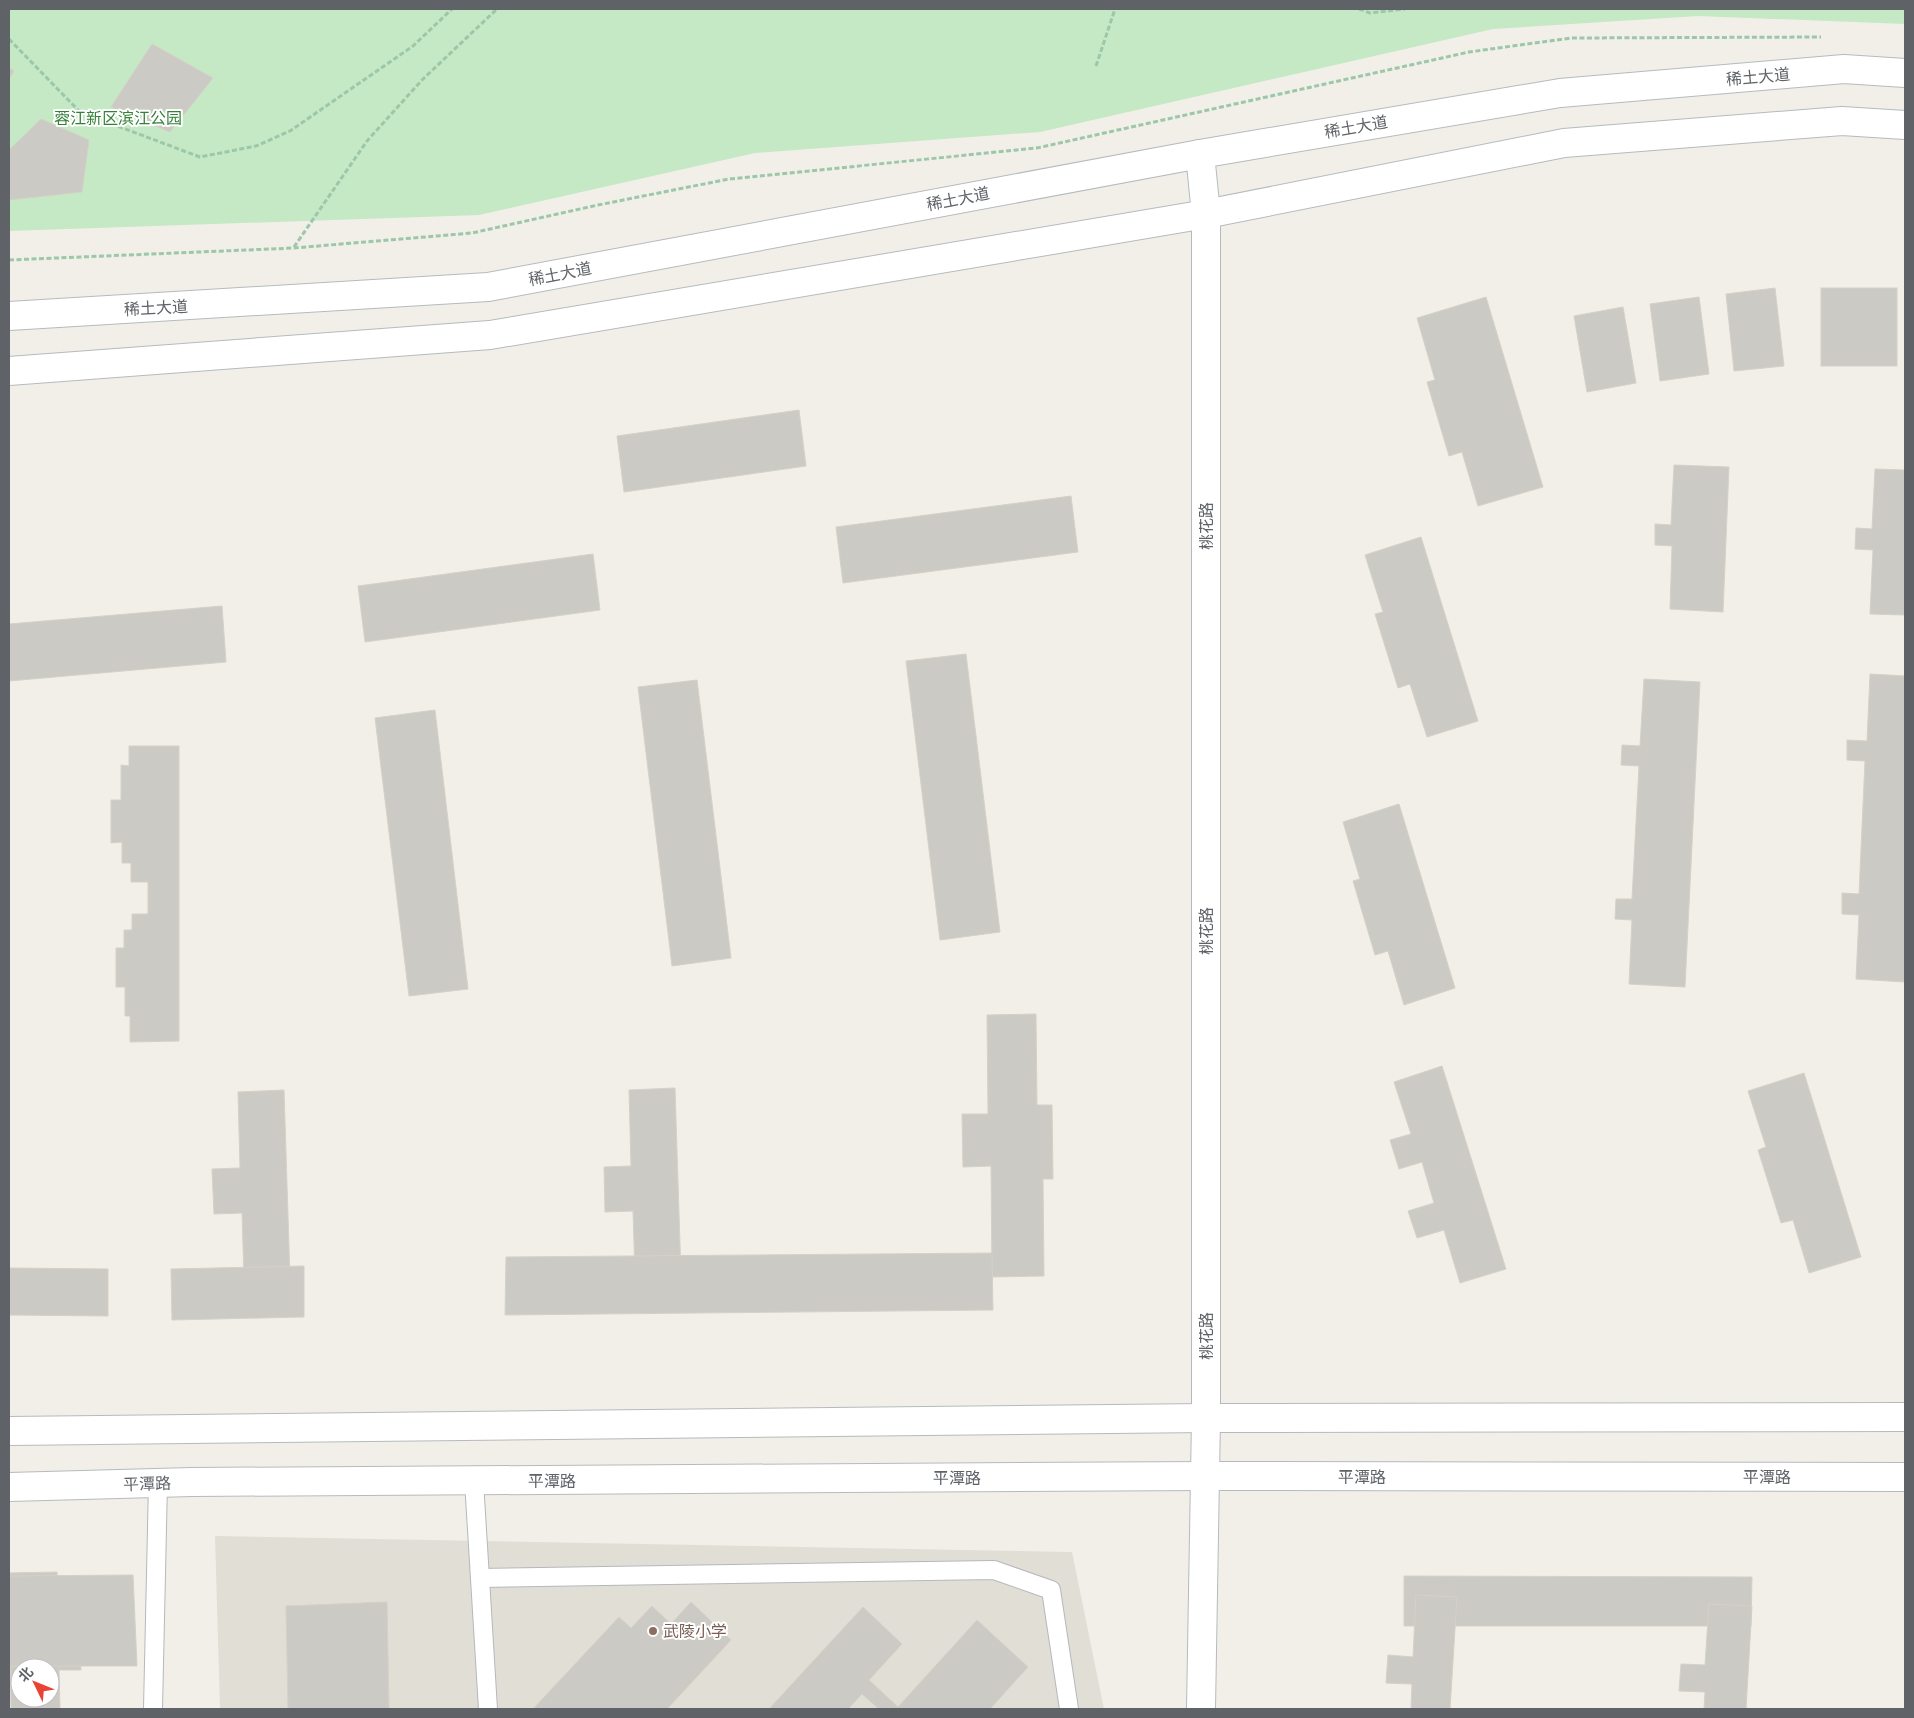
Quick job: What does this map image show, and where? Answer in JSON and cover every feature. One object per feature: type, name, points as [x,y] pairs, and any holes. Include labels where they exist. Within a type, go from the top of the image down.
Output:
[{"type":"street","name":"稀土大道","points":[[9,316],[488,287],[1200,154],[1560,93],[1844,70],[1905,73]]},
{"type":"street","points":[[9,370],[490,335],[1206,214],[1564,143],[1842,121],[1905,125]]},
{"type":"street","name":"桃花路","points":[[1200,154],[1206,214],[1206,1418],[1201,1709]]},
{"type":"street","points":[[9,1432],[1206,1418],[1905,1417]]},
{"type":"street","name":"平潭路","points":[[9,1487],[158,1483],[1205,1476],[1905,1477]]},
{"type":"lane","points":[[474,1481],[488,1709]]},
{"type":"lane","points":[[153,1709],[158,1483]]},
{"type":"lane","points":[[480,1578],[994,1570],[1051,1590],[1069,1709]]},
{"type":"path","points":[[9,39],[80,112],[200,158],[256,146],[290,132],[413,46],[452,9]]},
{"type":"path","points":[[294,248],[367,141],[422,80],[497,9]]},
{"type":"path","points":[[1096,66],[1115,9]]},
{"type":"path","points":[[1359,9],[1370,13],[1405,9]]},
{"type":"path","points":[[9,260],[294,248],[472,233],[729,179],[1037,148],[1460,54],[1570,38],[1827,37]]},
{"type":"shaded area","name":"武陵小学","points":[[215,1536],[1072,1552],[1104,1709],[220,1709]]},
{"type":"green space","name":"蓉江新区滨江公园","points":[[9,9],[1905,9],[1905,24],[1698,16],[1493,29],[1040,132],[755,153],[479,215],[9,231]]},
{"type":"building","points":[[152,44],[213,78],[170,132],[111,107]]},
{"type":"building","points":[[9,68],[14,71],[9,79]]},
{"type":"building","points":[[41,119],[89,140],[82,192],[9,200],[9,150]]},
{"type":"building","points":[[1775,288],[1784,366],[1734,371],[1726,294]]},
{"type":"building","points":[[1821,288],[1897,288],[1897,366],[1821,366]]},
{"type":"building","points":[[1486,297],[1543,487],[1478,506],[1462,452],[1449,456],[1427,382],[1435,380],[1417,318]]},
{"type":"building","points":[[1699,297],[1709,374],[1660,381],[1650,304]]},
{"type":"building","points":[[1623,307],[1636,383],[1587,392],[1574,316]]},
{"type":"building","points":[[799,410],[806,466],[624,492],[617,436]]},
{"type":"building","points":[[1674,465],[1729,467],[1723,612],[1670,609],[1672,546],[1655,545],[1655,524],[1671,525]]},
{"type":"building","points":[[1875,469],[1905,470],[1905,615],[1870,614],[1873,550],[1855,549],[1856,528],[1872,529]]},
{"type":"building","points":[[1071,496],[1078,552],[843,583],[836,527]]},
{"type":"building","points":[[1421,537],[1478,721],[1427,737],[1410,684],[1398,688],[1375,614],[1383,612],[1365,555]]},
{"type":"building","points":[[593,554],[600,610],[365,642],[358,586]]},
{"type":"building","points":[[222,606],[226,662],[9,681],[9,624]]},
{"type":"building","points":[[966,654],[1000,932],[940,940],[906,661]]},
{"type":"building","points":[[1870,674],[1905,676],[1905,982],[1856,979],[1859,915],[1842,914],[1842,893],[1859,894],[1865,761],[1847,760],[1847,740],[1867,741]]},
{"type":"building","points":[[1644,679],[1700,682],[1685,987],[1629,984],[1632,920],[1615,919],[1616,899],[1632,899],[1639,766],[1621,765],[1622,745],[1640,746]]},
{"type":"building","points":[[697,680],[731,958],[672,966],[638,687]]},
{"type":"building","points":[[435,710],[468,989],[409,996],[375,718]]},
{"type":"building","points":[[129,746],[179,746],[179,1041],[130,1042],[130,1016],[125,1016],[125,987],[116,987],[116,948],[124,948],[124,930],[132,930],[132,914],[148,914],[148,882],[131,882],[131,863],[122,863],[122,842],[111,843],[111,800],[121,800],[121,765],[129,766]]},
{"type":"building","points":[[1399,804],[1455,988],[1404,1005],[1388,951],[1375,955],[1353,881],[1360,879],[1343,822]]},
{"type":"building","points":[[1036,1014],[1037,1105],[1052,1105],[1053,1179],[1043,1179],[1044,1276],[992,1277],[991,1166],[963,1167],[962,1114],[988,1114],[987,1015]]},
{"type":"building","points":[[1442,1066],[1506,1269],[1460,1283],[1444,1230],[1417,1238],[1408,1211],[1434,1203],[1422,1162],[1399,1169],[1390,1140],[1411,1134],[1394,1082]]},
{"type":"building","points":[[1804,1073],[1861,1257],[1809,1273],[1793,1220],[1781,1223],[1758,1150],[1766,1147],[1748,1091]]},
{"type":"building","points":[[675,1088],[681,1275],[635,1277],[633,1211],[605,1212],[604,1167],[631,1166],[629,1090]]},
{"type":"building","points":[[284,1090],[290,1278],[244,1279],[242,1213],[214,1214],[212,1169],[240,1168],[238,1092]]},
{"type":"building","points":[[992,1253],[993,1310],[505,1315],[506,1257]]},
{"type":"building","points":[[304,1266],[304,1317],[172,1320],[171,1269]]},
{"type":"building","points":[[9,1268],[108,1269],[108,1316],[9,1315]]},
{"type":"building","points":[[57,1572],[59,1632],[80,1631],[81,1670],[60,1670],[60,1658],[10,1658],[9,1573]]},
{"type":"building","points":[[133,1575],[137,1666],[60,1666],[60,1658],[10,1658],[9,1666],[9,1576]]},
{"type":"building","points":[[1404,1576],[1752,1577],[1751,1626],[1404,1626]]},
{"type":"building","points":[[1416,1595],[1457,1597],[1450,1709],[1411,1709],[1412,1684],[1386,1683],[1388,1655],[1413,1657]]},
{"type":"building","points":[[387,1602],[389,1709],[288,1709],[286,1606]]},
{"type":"building","points":[[691,1602],[731,1640],[667,1709],[533,1709],[619,1617],[631,1628],[652,1606],[671,1624]]},
{"type":"building","points":[[1709,1604],[1752,1606],[1746,1709],[1704,1709],[1705,1692],[1679,1691],[1681,1664],[1705,1665]]},
{"type":"building","points":[[863,1607],[902,1644],[869,1680],[898,1707],[977,1620],[1028,1667],[990,1709],[879,1709],[862,1694],[848,1709],[769,1709]]},
{"type":"building","points":[[11,1708],[60,1709],[11,1709]]},
{"type":"place","name":"武陵小学","points":[[653,1631]]}]
